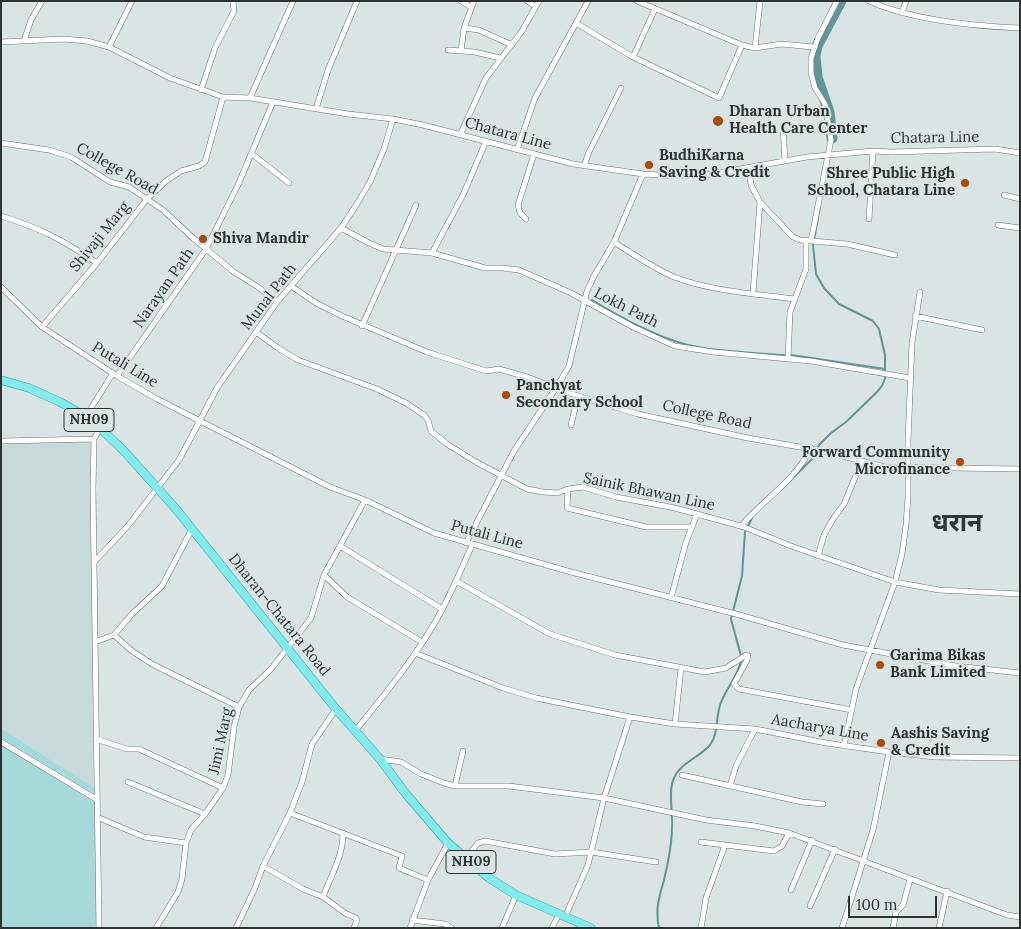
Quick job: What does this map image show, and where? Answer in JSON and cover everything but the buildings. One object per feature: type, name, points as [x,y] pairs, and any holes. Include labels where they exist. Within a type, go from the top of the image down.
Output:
[{"type":"main road","name":"NH09","points":[[1,380],[29,388],[60,402],[100,428],[158,488]]},
{"type":"main road","name":"Dharan-Chatara Road","points":[[158,488],[336,709],[380,759]]},
{"type":"main road","name":"NH09","points":[[380,759],[406,794],[448,843],[489,878],[516,896],[591,928]]},
{"type":"street","points":[[24,42],[31,20],[42,1]]},
{"type":"street","points":[[109,47],[132,1]]},
{"type":"street","points":[[201,90],[215,48],[234,11],[233,1]]},
{"type":"street","points":[[250,98],[293,1]]},
{"type":"street","points":[[316,109],[328,70],[357,1]]},
{"type":"street","points":[[461,1],[472,4],[464,28],[461,51]]},
{"type":"street","points":[[461,134],[486,78],[522,31],[537,4],[527,1]]},
{"type":"street","points":[[517,150],[535,98],[588,1]]},
{"type":"street","points":[[637,1],[755,48],[782,44],[813,47]]},
{"type":"street","points":[[755,48],[760,1]]},
{"type":"street","points":[[788,359],[790,312],[806,268],[831,154],[831,140],[825,104],[815,88],[811,58],[813,47],[837,1]]},
{"type":"street","points":[[869,1],[902,13],[955,22],[1020,28]]},
{"type":"street","points":[[902,13],[906,1]]},
{"type":"street","points":[[633,57],[655,9]]},
{"type":"street","points":[[576,23],[633,57],[719,98],[742,44]]},
{"type":"street","points":[[464,28],[479,30],[512,44]]},
{"type":"street","name":"Chatara Line","points":[[1,42],[87,41],[109,47],[170,78],[223,97],[250,98],[393,119],[461,134],[584,166],[643,174],[706,175],[831,154],[873,151],[995,149],[1020,153]]},
{"type":"street","points":[[448,50],[475,52],[500,58]]},
{"type":"street","points":[[584,166],[621,88]]},
{"type":"street","name":"Shivaji Marg","points":[[42,327],[97,263],[147,199],[166,181],[181,171],[199,166],[205,162],[223,97]]},
{"type":"street","name":"Narayan Path","points":[[85,418],[206,249],[252,154],[273,102]]},
{"type":"street","name":"Munal Path","points":[[94,562],[127,527],[179,460],[217,388],[256,332],[277,302],[341,228],[370,182],[384,149],[393,119]]},
{"type":"street","points":[[783,127],[785,161]]},
{"type":"street","points":[[432,253],[463,195],[486,141]]},
{"type":"street","name":"College Road","points":[[1,143],[49,150],[71,157],[110,182],[129,187],[163,210],[234,272],[277,302]]},
{"type":"street","points":[[868,219],[873,151]]},
{"type":"street","points":[[252,154],[289,183]]},
{"type":"street","points":[[526,219],[520,213],[519,199],[534,154]]},
{"type":"street","points":[[749,168],[751,184],[760,202],[793,237],[800,240],[847,244],[895,255]]},
{"type":"street","points":[[466,543],[501,475],[529,427],[569,366],[584,300],[594,276],[614,242],[643,174]]},
{"type":"street","points":[[1004,195],[1020,199]]},
{"type":"street","points":[[753,293],[760,202]]},
{"type":"street","points":[[362,326],[416,205]]},
{"type":"street","points":[[1,216],[34,226],[58,238],[97,263]]},
{"type":"street","points":[[998,225],[1020,228]]},
{"type":"street","name":"Lokh Path","points":[[341,228],[383,249],[432,253],[485,268],[519,270],[584,300],[633,327],[676,346],[713,352],[811,361],[910,378]]},
{"type":"street","points":[[614,242],[672,276],[712,287],[795,299]]},
{"type":"street","name":"College Road","points":[[291,286],[316,303],[362,326],[447,359],[486,371],[498,368],[578,396],[638,414],[748,438],[812,448],[885,467],[1020,469]]},
{"type":"street","name":"Putali Line","points":[[1,288],[42,327],[115,375],[200,421],[330,487],[365,500],[434,533],[472,545],[736,614],[820,639],[871,651],[956,666],[1020,673]]},
{"type":"street","points":[[844,746],[856,689],[895,582],[906,525],[912,343],[920,292]]},
{"type":"street","points":[[915,316],[982,330]]},
{"type":"street","name":"Sainik Bhawan Line","points":[[256,332],[298,360],[377,389],[406,403],[424,415],[428,420],[431,432],[476,462],[527,488],[557,493],[582,487],[616,497],[697,514],[742,526],[818,556],[895,582],[939,590],[1020,594]]},
{"type":"street","points":[[571,425],[578,396]]},
{"type":"street","points":[[99,928],[96,799],[94,439],[100,428]]},
{"type":"street","points":[[1,441],[94,439]]},
{"type":"street","points":[[742,526],[759,506],[788,481],[812,448]]},
{"type":"street","points":[[818,556],[824,535],[833,518],[844,504],[862,461]]},
{"type":"street","points":[[568,489],[566,506],[570,509],[646,527],[692,527]]},
{"type":"street","name":"Jimi Marg","points":[[156,928],[178,892],[182,879],[186,843],[191,830],[223,788],[228,775],[234,727],[239,707],[249,690],[271,669],[311,618],[324,575],[365,500]]},
{"type":"street","points":[[671,598],[686,542],[697,514]]},
{"type":"street","points":[[95,642],[114,635],[132,614],[162,586],[192,529]]},
{"type":"street","points":[[355,731],[394,683],[422,642],[442,609],[472,545]]},
{"type":"street","points":[[340,546],[442,609]]},
{"type":"street","points":[[324,575],[347,597],[422,642]]},
{"type":"street","points":[[456,581],[561,638],[615,655],[696,672],[715,671],[726,668],[743,655],[748,656],[734,684],[739,689],[852,710]]},
{"type":"street","points":[[114,635],[132,651],[152,664],[239,707]]},
{"type":"street","name":"Aacharya Line","points":[[415,653],[503,688],[536,698],[630,717],[675,724],[755,729],[844,746],[935,757],[1020,758]]},
{"type":"street","points":[[675,724],[681,668]]},
{"type":"street","points":[[236,928],[250,900],[263,866],[290,812],[302,782],[312,744],[336,709]]},
{"type":"street","points":[[552,928],[562,915],[588,865],[604,798],[630,717]]},
{"type":"street","points":[[730,786],[736,766],[755,729]]},
{"type":"street","points":[[96,739],[127,749],[140,749],[223,788]]},
{"type":"street","points":[[1,742],[96,799]]},
{"type":"street","points":[[455,786],[463,751]]},
{"type":"street","points":[[842,928],[864,861],[885,779],[889,752]]},
{"type":"street","points":[[380,759],[401,762],[421,774],[455,786],[509,786],[604,798],[706,820],[755,826],[789,833],[836,849],[1007,915],[1020,917]]},
{"type":"street","points":[[682,775],[802,802],[824,804]]},
{"type":"street","points":[[128,782],[205,814]]},
{"type":"street","points":[[290,812],[402,856],[399,868],[428,880]]},
{"type":"street","points":[[97,817],[144,837],[186,843]]},
{"type":"street","points":[[323,897],[340,857],[343,833]]},
{"type":"street","points":[[700,842],[774,851],[782,846],[789,833]]},
{"type":"street","points":[[790,890],[812,840]]},
{"type":"street","points":[[466,858],[478,843],[484,841],[555,854],[591,852],[656,862]]},
{"type":"street","points":[[410,928],[428,880],[448,843]]},
{"type":"street","points":[[701,928],[706,898],[725,845]]},
{"type":"street","points":[[810,906],[836,849]]},
{"type":"street","points":[[263,866],[303,889],[323,897],[345,913],[356,918],[354,928]]},
{"type":"street","points":[[893,928],[896,912],[903,905],[910,879]]},
{"type":"street","points":[[939,928],[947,891]]},
{"type":"street","points":[[502,928],[516,896]]},
{"type":"street","points":[[412,920],[445,924],[452,928]]},
{"type":"shaded area","points":[[94,439],[96,789],[1,728],[1,441]]},
{"type":"shaded area","points":[[1,728],[96,789],[99,928],[1,928]]},
{"type":"waterway","points":[[832,138],[829,112],[817,77],[815,56],[817,46],[841,1]]},
{"type":"waterway","points":[[782,489],[816,455],[819,445],[878,391],[885,378],[885,355],[879,329],[873,321],[839,304],[824,288],[816,274],[813,245],[820,207]]},
{"type":"waterway","points":[[592,300],[651,332],[688,345],[723,351],[784,355]]},
{"type":"waterway","points":[[791,355],[885,369]]},
{"type":"waterway","points":[[741,656],[731,619],[742,576],[745,532],[752,518]]},
{"type":"waterway","points":[[659,928],[658,904],[671,840],[672,783],[681,768],[706,749],[713,741],[721,703],[737,673],[741,661]]},
{"type":"place","name":"Dharan Urban Health Care Center","points":[[718,121]]},
{"type":"place","name":"BudhiKarna Saving & Credit","points":[[649,165]]},
{"type":"place","name":"Shree Public High School, Chatara Line","points":[[965,183]]},
{"type":"place","name":"Shiva Mandir","points":[[203,239]]},
{"type":"place","name":"Panchyat Secondary School","points":[[506,395]]},
{"type":"place","name":"Forward Community Microfinance","points":[[960,462]]},
{"type":"place","name":"Garima Bikas Bank Limited","points":[[880,665]]},
{"type":"place","name":"Aashis Saving & Credit","points":[[881,743]]},
{"type":"district","name":"धरान","points":[[957,524]]}]
